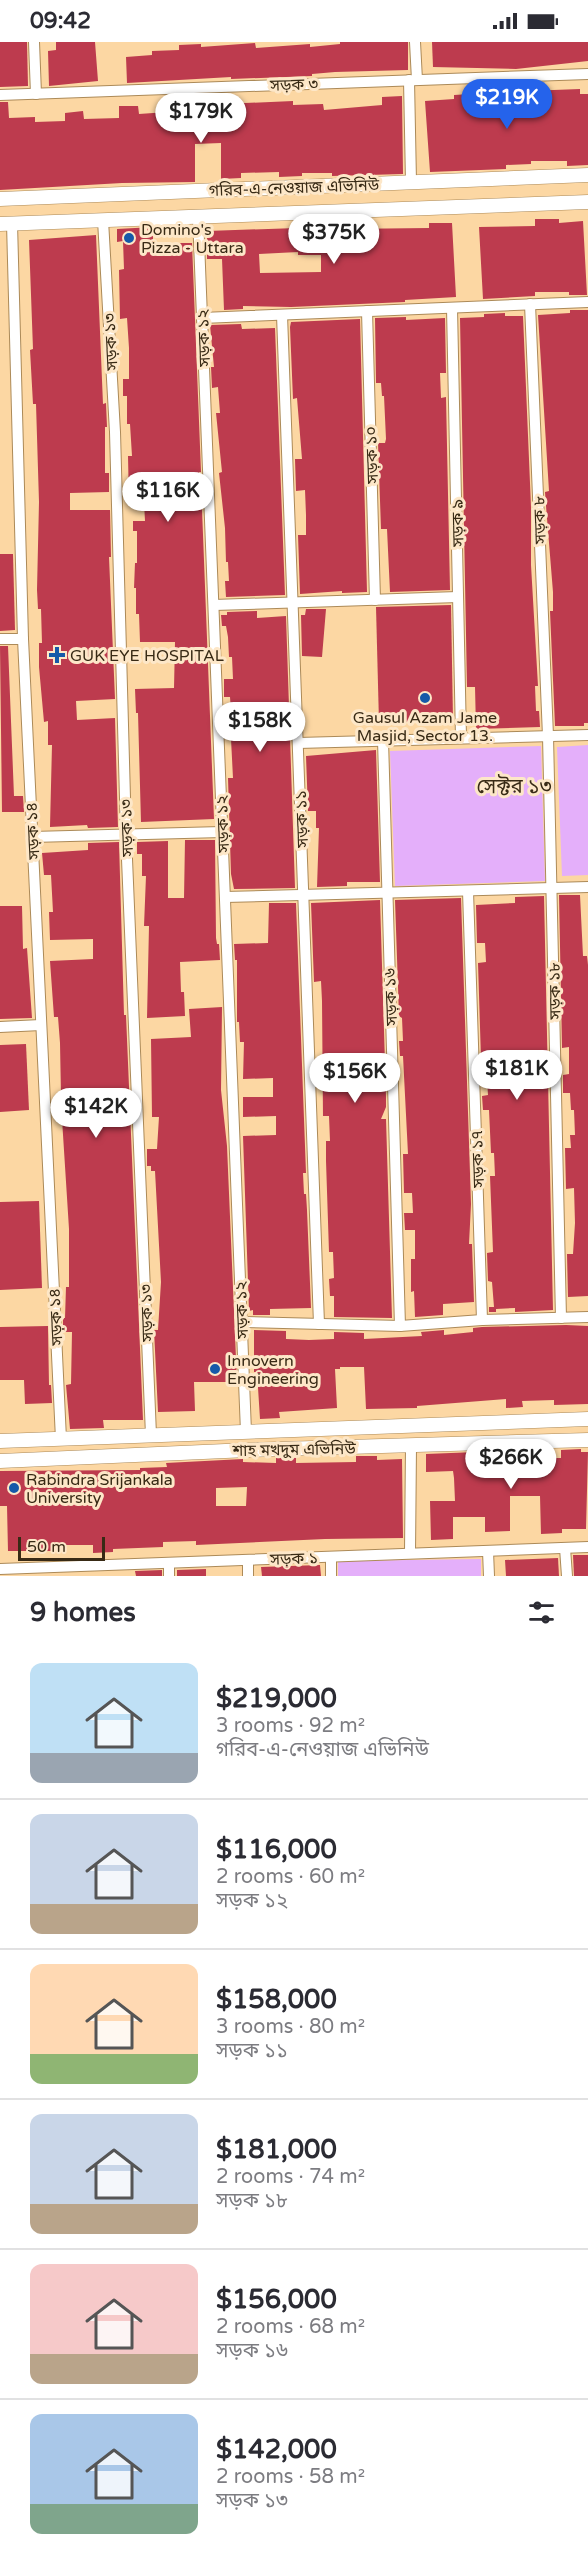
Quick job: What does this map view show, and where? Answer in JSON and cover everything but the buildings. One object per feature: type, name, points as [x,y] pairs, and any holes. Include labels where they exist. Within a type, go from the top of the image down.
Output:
[{"type":"street","points":[[34,42],[36,93]]},
{"type":"street","points":[[411,182],[415,42]]},
{"type":"street","name":"সড়ক ৩","points":[[0,95],[588,74]]},
{"type":"street","name":"গরিব-এ-নেওয়াজ এভিনিউ","points":[[0,199],[588,175]]},
{"type":"street","points":[[329,185],[330,212]]},
{"type":"street","name":"গরিব-এ-নেওয়াজ এভিনিউ","points":[[6,224],[588,202]]},
{"type":"street","name":"সড়ক ১২","points":[[198,216],[246,1432]]},
{"type":"street","name":"সড়ক ১৩","points":[[103,220],[115,432],[126,835],[151,1435]]},
{"type":"street","name":"সড়ক ১৪","points":[[6,224],[32,837],[62,1439]]},
{"type":"street","points":[[202,318],[588,302]]},
{"type":"street","name":"সড়ক ৮","points":[[530,304],[548,736]]},
{"type":"street","name":"সড়ক ৯","points":[[452,308],[461,738]]},
{"type":"street","name":"সড়ক ১০","points":[[367,311],[375,600]]},
{"type":"street","name":"সড়ক ১১","points":[[282,315],[319,1324]]},
{"type":"street","points":[[214,605],[458,597]]},
{"type":"street","points":[[0,639],[23,639]]},
{"type":"street","points":[[298,742],[588,735]]},
{"type":"street","name":"সড়ক ১৮","points":[[548,736],[561,1318]]},
{"type":"street","name":"সড়ক ১৬","points":[[383,740],[400,1326]]},
{"type":"street","points":[[32,837],[222,832]]},
{"type":"street","points":[[225,897],[552,889],[588,886]]},
{"type":"street","name":"সড়ক ১৭","points":[[468,891],[482,1320]]},
{"type":"street","points":[[0,1026],[41,1025]]},
{"type":"street","points":[[242,1322],[400,1326],[482,1320],[588,1317]]},
{"type":"street","name":"শাহ মখদুম এভিনিউ","points":[[0,1441],[588,1419]]},
{"type":"street","points":[[390,1427],[391,1447]]},
{"type":"street","points":[[192,1434],[192,1452]]},
{"type":"street","name":"শাহ মখদুম এভিনিউ","points":[[0,1461],[192,1452],[588,1440]]},
{"type":"street","points":[[410,1554],[411,1446]]},
{"type":"street","name":"সড়ক ১","points":[[0,1569],[88,1571],[169,1563],[588,1547]]},
{"type":"street","points":[[565,1548],[567,1576]]},
{"type":"street","points":[[488,1551],[489,1576]]},
{"type":"street","points":[[331,1557],[331,1576]]},
{"type":"street","points":[[248,1560],[248,1576]]},
{"type":"street","points":[[169,1563],[169,1576]]},
{"type":"shaded area","points":[[588,745],[588,875],[562,876],[557,747]]},
{"type":"shaded area","points":[[541,746],[545,881],[395,886],[390,751]]},
{"type":"shaded area","points":[[481,1559],[481,1576],[338,1576],[338,1561]]},
{"type":"place","name":"Domino's Pizza - Uttara","points":[[129,238]]},
{"type":"place","name":"GUK EYE HOSPITAL","points":[[57,655]]},
{"type":"place","name":"Gausul Azam Jame Masjid, Sector 13.","points":[[425,698]]},
{"type":"place","name":"Innovern Engineering","points":[[215,1369]]},
{"type":"place","name":"Rabindra Srijankala University","points":[[14,1488]]},
{"type":"district","name":"সেক্টর ১৩","points":[[514,786]]}]
